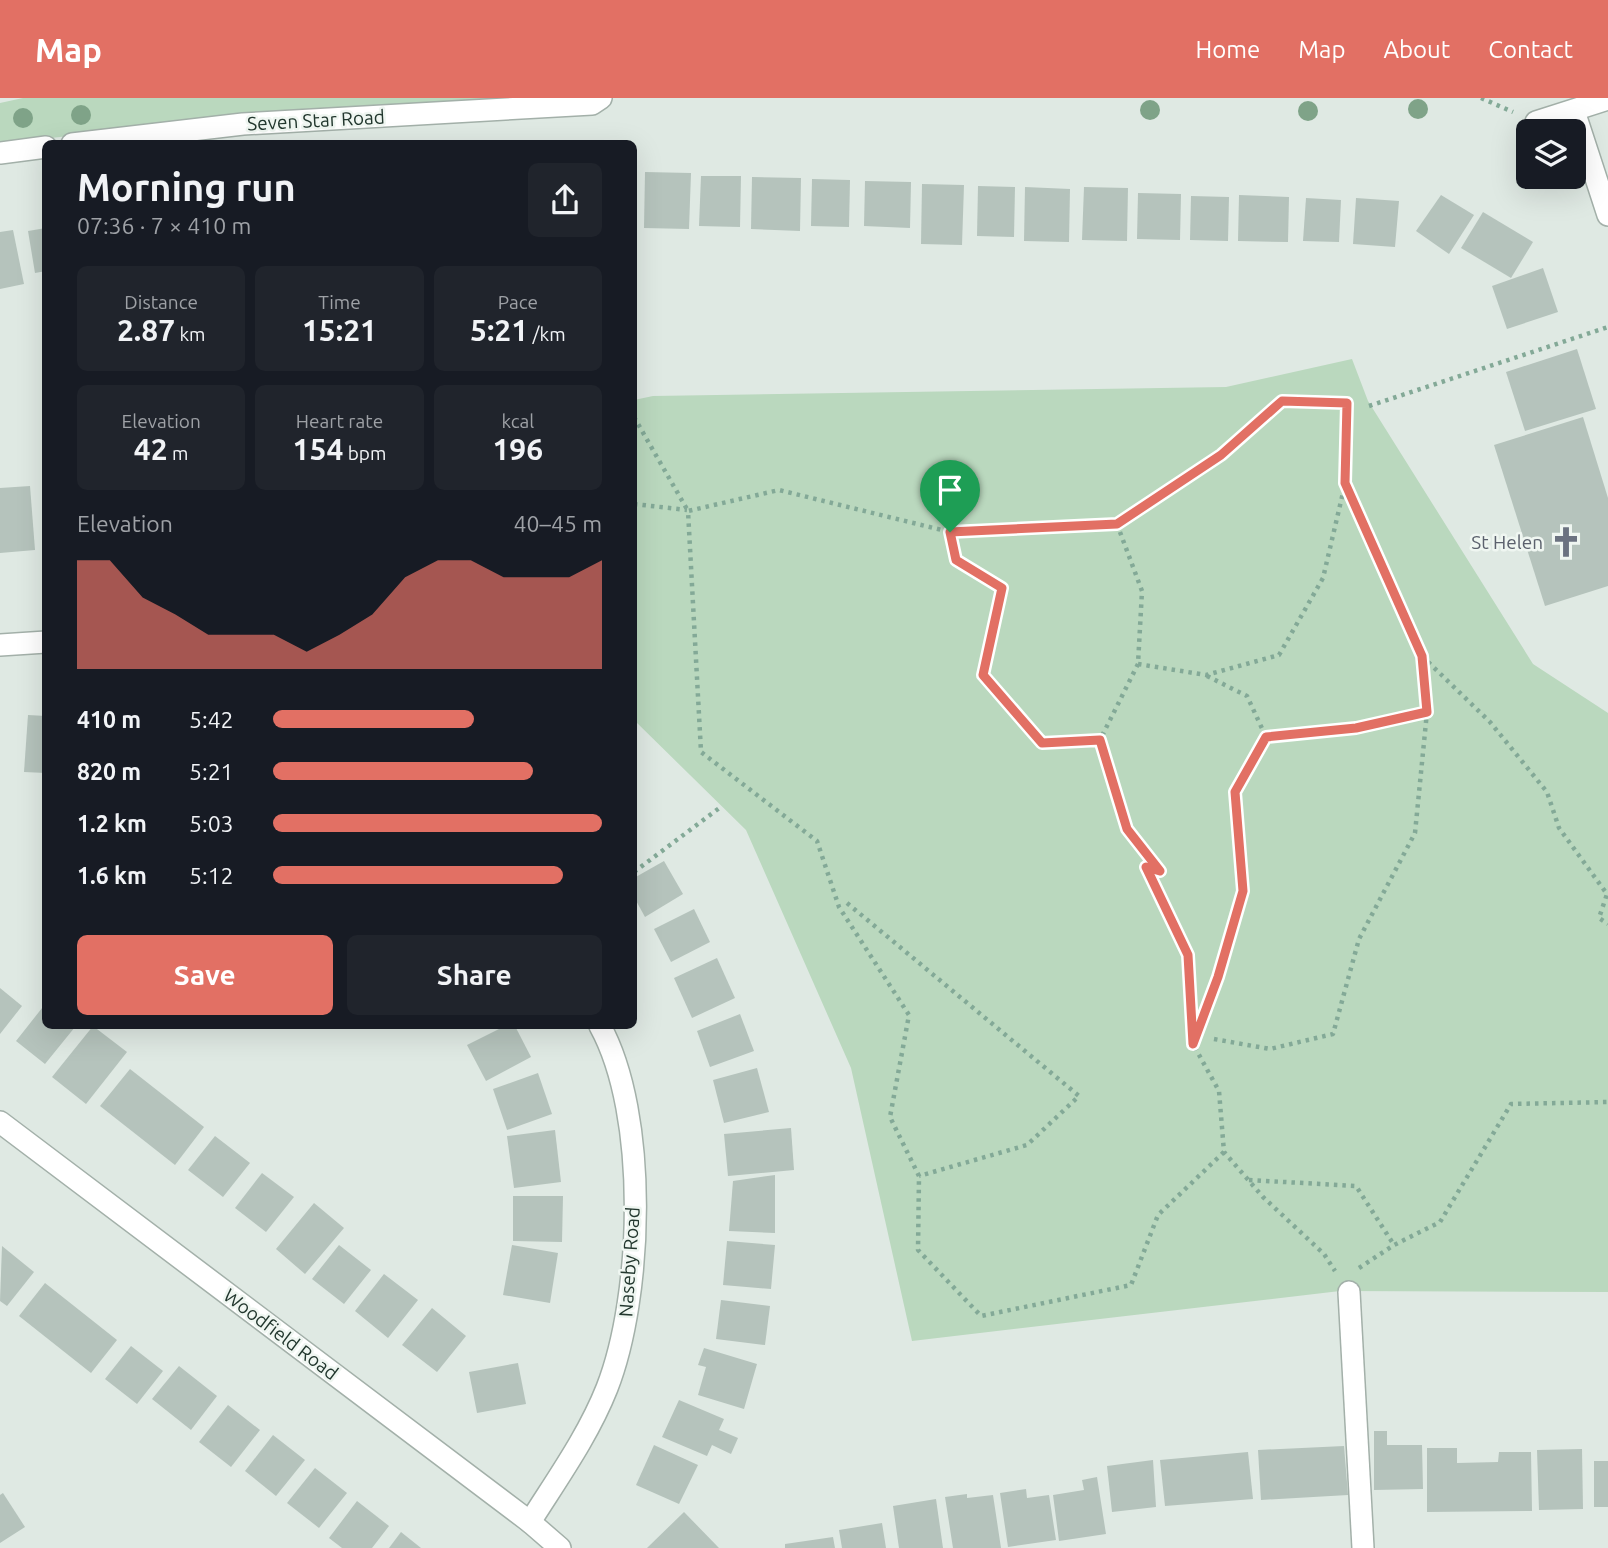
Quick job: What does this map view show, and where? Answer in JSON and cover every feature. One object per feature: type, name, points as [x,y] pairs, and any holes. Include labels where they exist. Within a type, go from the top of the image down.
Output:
[{"type":"street","name":"Seven Star Road","points":[[106,140],[243,124],[592,104],[601,98]]},
{"type":"street","points":[[1546,119],[1608,99]]},
{"type":"street","points":[[1574,111],[1608,215]]},
{"type":"street","points":[[0,153],[42,147]]},
{"type":"street","points":[[0,645],[42,642]]},
{"type":"street","name":"Naseby Road","points":[[530,1522],[573,1455],[606,1390],[622,1342],[631,1289],[633,1144],[623,1089],[601,1029]]},
{"type":"street","name":"Woodfield Road","points":[[0,1122],[561,1548]]},
{"type":"street","points":[[1345,1286],[1363,1548]]},
{"type":"path","points":[[1481,98],[1529,119]]},
{"type":"path","points":[[1369,406],[1608,327]]},
{"type":"path","points":[[637,504],[688,511],[779,490],[950,532],[1117,524],[1221,455],[1282,401],[1347,403],[1345,483],[1324,578],[1279,655],[1206,675]]},
{"type":"path","points":[[637,422],[688,511],[701,752],[817,841],[839,907],[909,1016],[890,1117],[919,1176],[918,1250],[981,1317],[1131,1285],[1158,1215],[1224,1152]]},
{"type":"path","points":[[1214,1038],[1270,1049],[1333,1034],[1359,939],[1415,833],[1427,712],[1422,656],[1345,483]]},
{"type":"path","points":[[1117,524],[1142,591],[1138,664],[1100,740],[1127,829],[1160,871],[1146,867],[1188,955],[1193,1044],[1219,1091],[1224,1152],[1248,1180],[1324,1254],[1345,1286],[1394,1245],[1440,1222],[1511,1104],[1608,1102]]},
{"type":"path","points":[[950,532],[956,560],[1002,588],[983,675],[1042,743],[1100,740]]},
{"type":"path","points":[[1422,656],[1490,722],[1547,792],[1559,828],[1607,894],[1599,918],[1608,924]]},
{"type":"path","points":[[1138,664],[1206,675],[1247,696],[1266,737]]},
{"type":"path","points":[[1266,737],[1356,728],[1427,712]]},
{"type":"path","points":[[1193,1044],[1218,977],[1243,891],[1235,792],[1266,737]]},
{"type":"path","points":[[637,870],[722,806]]},
{"type":"path","points":[[847,903],[1079,1096],[1027,1145],[919,1176]]},
{"type":"path","points":[[1248,1180],[1356,1186],[1394,1245]]},
{"type":"green space","points":[[23,98],[522,98],[205,120],[0,144],[0,103]]},
{"type":"green space","points":[[1352,359],[1368,401],[1533,664],[1608,713],[1608,1292],[1340,1291],[912,1341],[851,1068],[746,830],[637,723],[637,399],[653,396],[1226,387]]},
{"type":"building","points":[[645,172],[691,173],[689,229],[644,228]]},
{"type":"building","points":[[701,176],[741,176],[740,227],[699,226]]},
{"type":"building","points":[[752,177],[801,178],[800,231],[751,229]]},
{"type":"building","points":[[812,179],[850,180],[849,227],[811,226]]},
{"type":"building","points":[[865,181],[911,182],[910,228],[864,226]]},
{"type":"building","points":[[922,184],[964,185],[962,245],[921,244]]},
{"type":"building","points":[[978,186],[1015,187],[1014,237],[977,236]]},
{"type":"building","points":[[1025,187],[1070,189],[1069,242],[1024,241]]},
{"type":"building","points":[[1084,187],[1128,188],[1127,241],[1082,240]]},
{"type":"building","points":[[1138,193],[1181,194],[1180,240],[1137,239]]},
{"type":"building","points":[[1239,195],[1289,197],[1288,242],[1238,241]]},
{"type":"building","points":[[1441,195],[1474,215],[1449,254],[1416,231]]},
{"type":"building","points":[[1191,196],[1229,197],[1228,241],[1190,240]]},
{"type":"building","points":[[1306,198],[1341,200],[1339,242],[1303,241]]},
{"type":"building","points":[[1356,198],[1399,201],[1395,247],[1353,244]]},
{"type":"building","points":[[1483,212],[1533,242],[1511,278],[1461,248]]},
{"type":"building","points":[[42,229],[42,272],[35,273],[28,231]]},
{"type":"building","points":[[13,230],[24,284],[0,289],[0,232]]},
{"type":"building","points":[[1543,268],[1558,312],[1507,329],[1492,286]]},
{"type":"building","points":[[1577,349],[1596,409],[1525,431],[1506,372]]},
{"type":"building","name":"St Helen","points":[[1583,417],[1608,498],[1608,586],[1545,606],[1494,445]]},
{"type":"building","points":[[30,486],[35,550],[0,553],[0,488]]},
{"type":"building","points":[[28,715],[42,716],[42,773],[24,772]]},
{"type":"building","points":[[664,861],[683,894],[645,917],[637,902],[637,876]]},
{"type":"building","points":[[694,909],[710,942],[671,962],[654,929]]},
{"type":"building","points":[[717,958],[735,998],[692,1018],[674,978]]},
{"type":"building","points":[[0,988],[22,1006],[0,1034]]},
{"type":"building","points":[[42,1008],[42,1029],[73,1029],[45,1064],[16,1041]]},
{"type":"building","points":[[740,1014],[754,1051],[710,1067],[697,1031]]},
{"type":"building","points":[[91,1029],[97,1029],[127,1052],[86,1104],[52,1077]]},
{"type":"building","points":[[499,1029],[517,1029],[531,1057],[486,1081],[467,1045]]},
{"type":"building","points":[[757,1068],[769,1112],[724,1123],[713,1080]]},
{"type":"building","points":[[130,1069],[204,1127],[175,1165],[100,1106]]},
{"type":"building","points":[[538,1073],[552,1114],[507,1130],[493,1089]]},
{"type":"building","points":[[791,1128],[794,1170],[728,1176],[724,1134]]},
{"type":"building","points":[[555,1130],[561,1182],[514,1188],[507,1136]]},
{"type":"building","points":[[215,1136],[250,1163],[223,1197],[188,1170]]},
{"type":"building","points":[[262,1173],[294,1197],[266,1232],[235,1208]]},
{"type":"building","points":[[775,1175],[775,1233],[729,1231],[733,1181]]},
{"type":"building","points":[[513,1196],[563,1196],[562,1242],[513,1241]]},
{"type":"building","points":[[314,1203],[344,1228],[305,1274],[276,1249]]},
{"type":"building","points":[[727,1241],[775,1245],[771,1289],[723,1285]]},
{"type":"building","points":[[339,1245],[371,1270],[344,1304],[312,1279]]},
{"type":"building","points":[[512,1245],[558,1253],[550,1303],[503,1295]]},
{"type":"building","points":[[2,1246],[34,1272],[7,1306],[0,1301]]},
{"type":"building","points":[[384,1274],[418,1300],[388,1338],[355,1311]]},
{"type":"building","points":[[45,1283],[117,1340],[91,1373],[19,1316]]},
{"type":"building","points":[[721,1300],[770,1306],[765,1345],[716,1339]]},
{"type":"building","points":[[432,1308],[466,1336],[437,1372],[402,1345]]},
{"type":"building","points":[[131,1346],[163,1371],[137,1404],[105,1379]]},
{"type":"building","points":[[704,1348],[757,1364],[744,1409],[698,1395],[706,1367],[698,1365]]},
{"type":"building","points":[[518,1363],[526,1404],[477,1413],[469,1372]]},
{"type":"building","points":[[179,1366],[217,1396],[191,1430],[152,1399]]},
{"type":"building","points":[[679,1400],[724,1419],[719,1430],[738,1438],[731,1454],[712,1445],[707,1456],[662,1437]]},
{"type":"building","points":[[228,1405],[260,1430],[231,1467],[199,1442]]},
{"type":"building","points":[[1374,1431],[1387,1431],[1387,1445],[1422,1445],[1423,1489],[1374,1490]]},
{"type":"building","points":[[273,1435],[305,1460],[276,1496],[245,1471]]},
{"type":"building","points":[[654,1445],[698,1465],[679,1504],[636,1485]]},
{"type":"building","points":[[1344,1446],[1348,1495],[1261,1500],[1258,1450]]},
{"type":"building","points":[[1427,1448],[1457,1448],[1457,1463],[1498,1462],[1499,1452],[1531,1452],[1532,1511],[1427,1512]]},
{"type":"building","points":[[1582,1449],[1583,1509],[1539,1510],[1537,1450]]},
{"type":"building","points":[[1248,1452],[1253,1499],[1165,1506],[1160,1460]]},
{"type":"building","points":[[1153,1460],[1156,1507],[1112,1512],[1107,1466]]},
{"type":"building","points":[[1594,1461],[1608,1461],[1608,1507],[1594,1507]]},
{"type":"building","points":[[315,1468],[347,1493],[319,1528],[287,1503]]},
{"type":"building","points":[[1097,1477],[1106,1534],[1059,1541],[1053,1495],[1084,1490],[1082,1480]]},
{"type":"building","points":[[1026,1489],[1027,1498],[1049,1495],[1056,1540],[1008,1547],[1000,1493]]},
{"type":"building","points":[[3,1493],[25,1527],[0,1543],[0,1495]]},
{"type":"building","points":[[967,1494],[967,1498],[993,1495],[1001,1548],[953,1548],[945,1497]]},
{"type":"building","points":[[936,1499],[943,1548],[899,1548],[893,1506]]},
{"type":"building","points":[[357,1501],[389,1526],[372,1548],[342,1548],[329,1538]]},
{"type":"building","points":[[684,1512],[719,1548],[647,1548]]},
{"type":"building","points":[[882,1523],[886,1548],[842,1548],[839,1530]]},
{"type":"building","points":[[401,1532],[421,1548],[389,1548]]},
{"type":"building","points":[[833,1537],[835,1548],[785,1548],[785,1544]]},
{"type":"place","name":"St Helen","points":[[1566,542]]},
{"type":"route","points":[[1282,401],[1347,403],[1345,483],[1422,656],[1427,712],[1356,728],[1266,737],[1235,792],[1243,891],[1218,977],[1193,1044],[1188,955],[1146,867],[1160,871],[1127,829],[1100,740],[1042,743],[983,675],[1002,588],[956,560],[950,532],[1117,524],[1221,455],[1282,401]]}]
